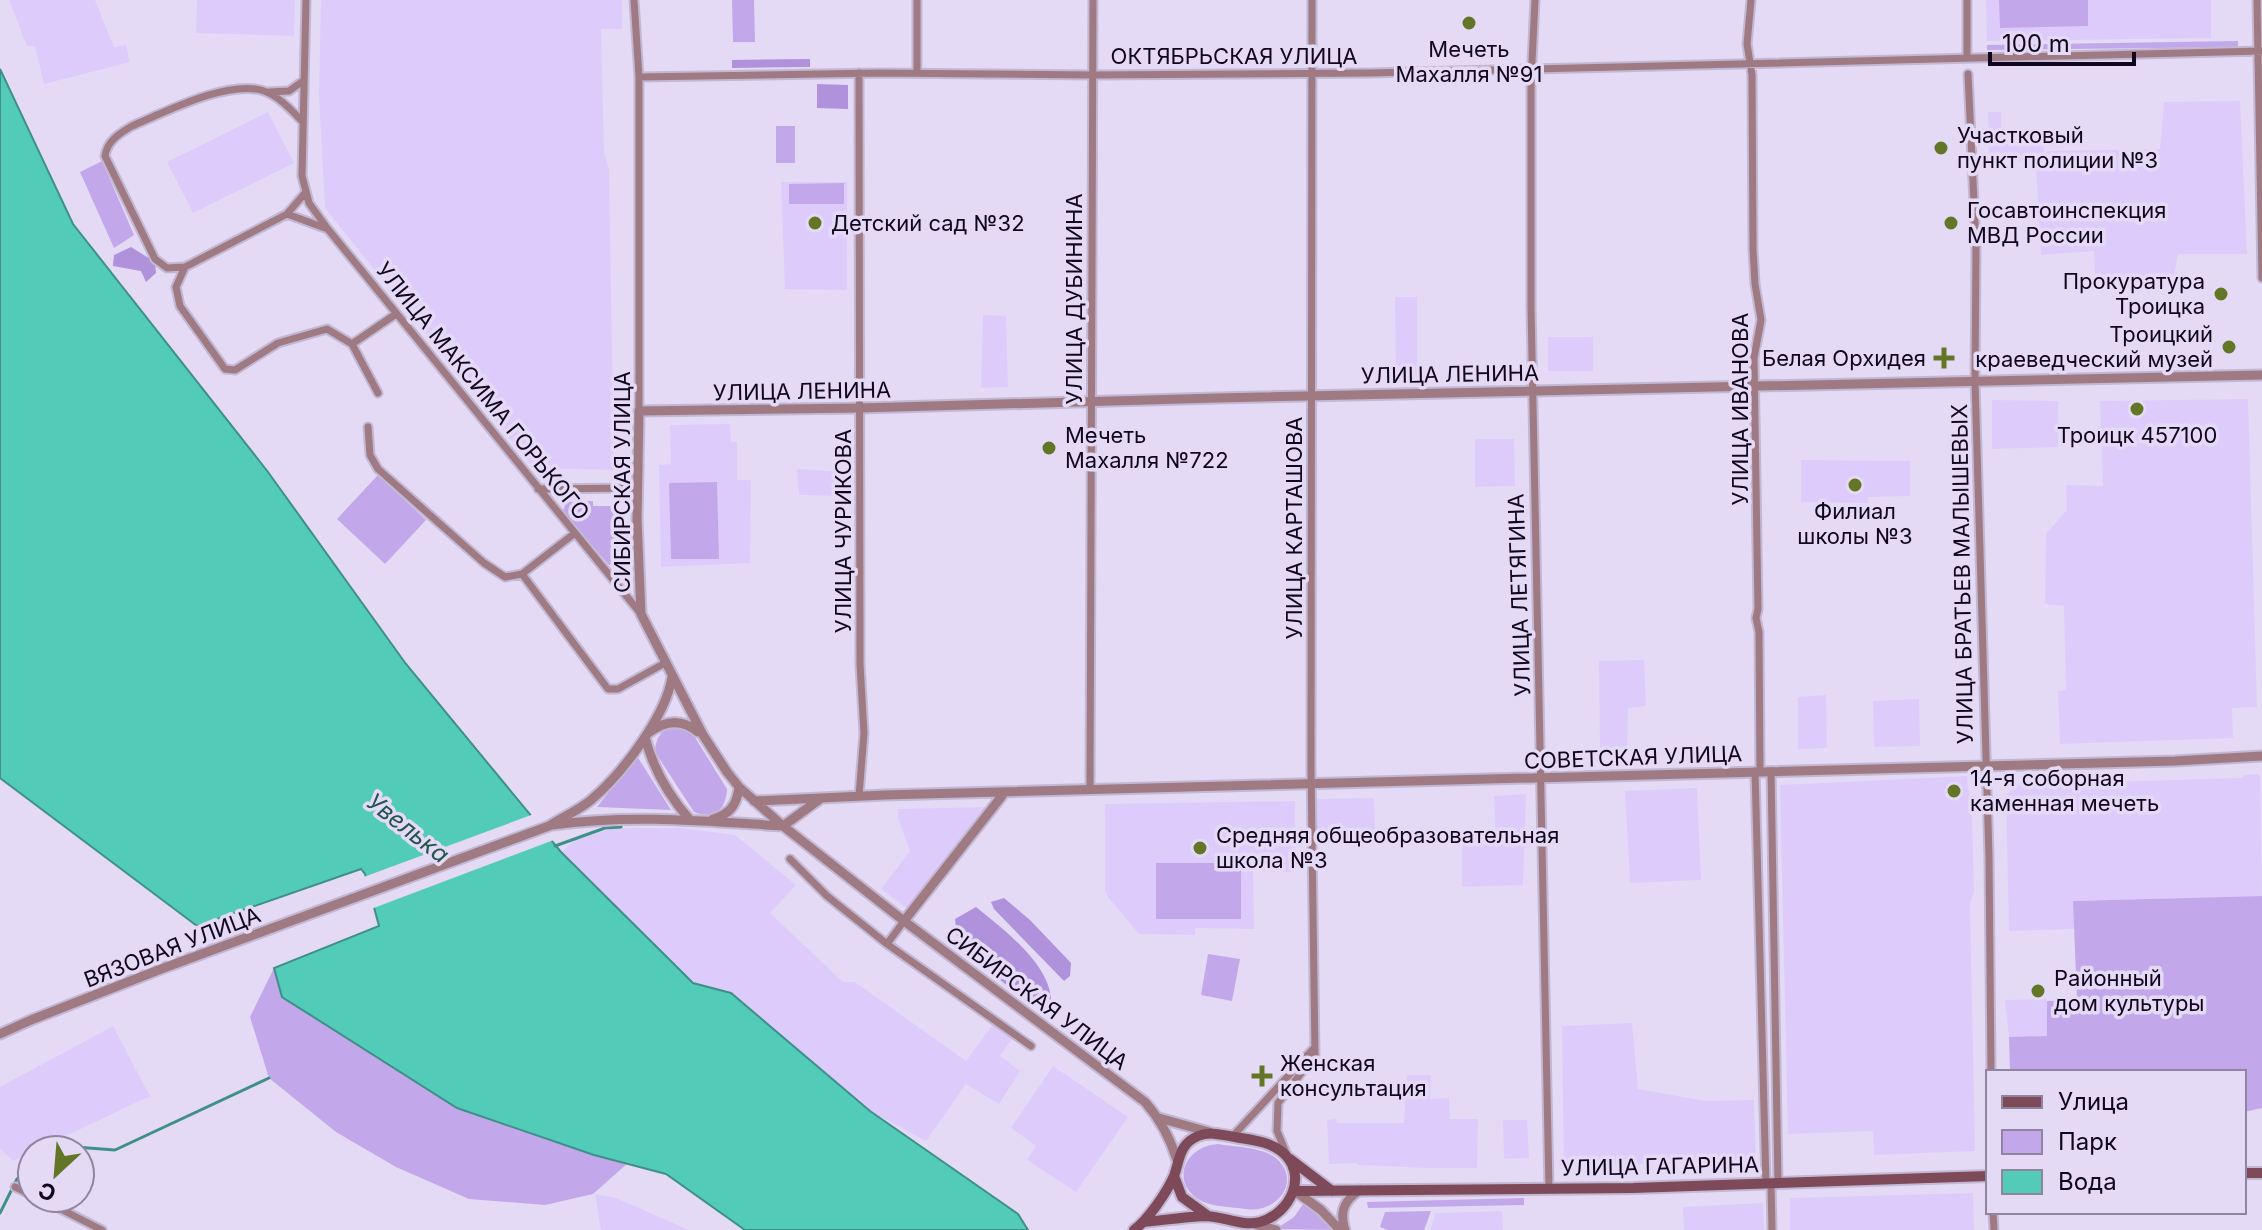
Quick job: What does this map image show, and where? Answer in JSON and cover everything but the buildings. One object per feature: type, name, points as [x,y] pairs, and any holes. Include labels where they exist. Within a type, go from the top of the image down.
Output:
[{"type":"main road","points":[[1134,1230],[1144,1222],[1174,1176],[1177,1160],[1189,1142],[1212,1133],[1267,1143],[1333,1192]]},
{"type":"main road","points":[[1144,1222],[1208,1216],[1254,1224],[1280,1211],[1295,1191],[1294,1173],[1287,1156]]},
{"type":"main road","points":[[1174,1176],[1182,1197],[1208,1216]]},
{"type":"main road","name":"УЛИЦА ГАГАРИНА","points":[[1295,1191],[1549,1189],[1986,1176]]},
{"type":"street","name":"УЛИЦА МАКСИМА ГОРЬКОГО","points":[[306,0],[302,176],[309,203],[641,614]]},
{"type":"street","name":"СИБИРСКАЯ УЛИЦА","points":[[634,0],[639,77],[637,488],[641,614],[703,735],[739,787],[783,826],[904,921],[1145,1102],[1159,1118],[1177,1160]]},
{"type":"street","points":[[917,0],[917,73]]},
{"type":"street","name":"УЛИЦА ДУБИНИНА","points":[[1090,790],[1093,0]]},
{"type":"street","name":"УЛИЦА КАРТАШОВА","points":[[1312,0],[1314,1052]]},
{"type":"street","name":"УЛИЦА ЛЕТЯГИНА","points":[[1535,0],[1532,69],[1532,390],[1549,1189]]},
{"type":"street","name":"УЛИЦА ИВАНОВА","points":[[1751,0],[1747,44],[1752,63],[1753,249],[1761,320],[1754,358],[1756,618],[1759,632],[1772,1230]]},
{"type":"street","points":[[1967,0],[1967,57]]},
{"type":"street","points":[[2257,0],[2262,278]]},
{"type":"street","name":"ОКТЯБРЬСКАЯ УЛИЦА","points":[[639,77],[859,73],[1313,74],[2260,52]]},
{"type":"street","name":"УЛИЦА ЧУРИКОВА","points":[[859,73],[860,664],[864,733],[859,796]]},
{"type":"street","name":"УЛИЦА БРАТЬЕВ МАЛЫШЕВЫХ","points":[[1968,74],[1976,245],[1975,382],[1991,1070]]},
{"type":"street","points":[[303,81],[289,91],[230,90],[157,115],[120,133],[105,151],[107,163],[155,259],[167,268],[185,267],[287,214],[305,193]]},
{"type":"street","points":[[267,92],[303,122]]},
{"type":"street","points":[[287,214],[327,228]]},
{"type":"street","points":[[185,267],[176,287],[180,306],[225,369],[235,370],[273,345],[327,329],[352,344],[378,393]]},
{"type":"street","points":[[352,344],[396,314]]},
{"type":"street","name":"УЛИЦА ЛЕНИНА","points":[[639,411],[2262,375]]},
{"type":"street","points":[[368,427],[370,455],[378,469],[484,563],[505,577],[522,574],[575,533]]},
{"type":"street","points":[[538,489],[637,488]]},
{"type":"street","points":[[522,574],[608,689],[618,689],[665,663]]},
{"type":"street","points":[[672,677],[669,694],[646,736],[651,761],[674,801],[690,820]]},
{"type":"street","points":[[549,826],[597,795],[658,726],[675,722],[703,735]]},
{"type":"street","name":"СОВЕТСКАЯ УЛИЦА","points":[[754,801],[2262,756]]},
{"type":"street","name":"УЛИЦА ИВАНОВА","points":[[1762,771],[1772,1184]]},
{"type":"street","points":[[706,821],[729,812],[738,797],[739,787]]},
{"type":"street","points":[[887,944],[1005,792]]},
{"type":"street","points":[[549,826],[614,818],[783,826],[822,797]]},
{"type":"street","name":"ВЯЗОВАЯ УЛИЦА","points":[[0,1034],[161,969],[549,826]]},
{"type":"street","points":[[790,859],[827,896],[887,944],[1031,1046]]},
{"type":"street","points":[[1232,1137],[1314,1052]]},
{"type":"street","points":[[1287,1156],[1277,1131],[1278,1103],[1314,1052]]},
{"type":"street","name":"СИБИРСКАЯ УЛИЦА","points":[[1159,1118],[1212,1133]]},
{"type":"street","points":[[1342,1230],[1342,1210],[1360,1190]]},
{"type":"street","points":[[1295,1191],[1342,1230]]},
{"type":"street","points":[[70,1214],[102,1230]]},
{"type":"street","points":[[1254,1224],[1276,1230]]},
{"type":"shaded area","points":[[9,0],[95,0],[114,47],[126,45],[130,62],[44,84],[35,46],[27,46]]},
{"type":"shaded area","points":[[197,0],[295,0],[294,36],[196,33]]},
{"type":"shaded area","points":[[321,0],[622,0],[622,29],[601,29],[604,152],[609,169],[614,470],[534,468],[325,208],[319,96]]},
{"type":"shaded area","points":[[1986,0],[2211,0],[2211,38],[1987,41]]},
{"type":"shaded area","points":[[810,59],[810,67],[732,68],[732,60]]},
{"type":"shaded area","points":[[817,84],[848,85],[848,109],[817,108]]},
{"type":"shaded area","points":[[2240,101],[2247,254],[2178,254],[2174,277],[2095,276],[2094,251],[2041,255],[2036,167],[2028,161],[1989,161],[1988,112],[2001,112],[2001,131],[2043,131],[2044,154],[2048,151],[2160,149],[2164,102]]},
{"type":"shaded area","points":[[268,112],[294,163],[193,213],[167,162]]},
{"type":"shaded area","name":"Детский сад №32","points":[[781,182],[847,182],[847,290],[785,289]]},
{"type":"shaded area","points":[[131,247],[155,262],[156,273],[146,282],[141,271],[113,266],[114,255]]},
{"type":"shaded area","points":[[1395,297],[1417,297],[1417,375],[1396,375]]},
{"type":"shaded area","points":[[983,315],[1006,316],[1008,387],[981,388]]},
{"type":"shaded area","points":[[1548,337],[1593,337],[1593,371],[1548,371]]},
{"type":"shaded area","points":[[2248,399],[2257,707],[2232,708],[2233,738],[2060,744],[2058,691],[2066,690],[2064,606],[2045,604],[2046,534],[2067,510],[2066,485],[2103,486],[2100,401]]},
{"type":"shaded area","points":[[1992,400],[2058,401],[2058,447],[1992,449]]},
{"type":"shaded area","points":[[730,424],[731,442],[737,442],[737,480],[751,480],[750,563],[661,567],[659,465],[671,464],[670,425]]},
{"type":"shaded area","points":[[1475,439],[1514,439],[1515,486],[1475,487]]},
{"type":"shaded area","name":"Филиал школы №3","points":[[1801,460],[1910,461],[1910,496],[1868,497],[1868,503],[1801,502]]},
{"type":"shaded area","points":[[797,469],[847,472],[847,496],[799,495]]},
{"type":"shaded area","points":[[1644,660],[1646,706],[1628,708],[1627,754],[1600,754],[1599,661]]},
{"type":"shaded area","points":[[1826,695],[1827,748],[1798,749],[1798,697]]},
{"type":"shaded area","points":[[1919,699],[1920,746],[1874,747],[1873,701]]},
{"type":"shaded area","points":[[2258,774],[2262,896],[2074,901],[2074,929],[2009,931],[2006,796],[2016,785],[2243,778],[2243,775]]},
{"type":"shaded area","points":[[1967,776],[1972,819],[1974,892],[1970,904],[1975,1151],[1874,1155],[1873,1131],[1788,1134],[1780,785]]},
{"type":"shaded area","points":[[1697,788],[1701,880],[1630,883],[1625,791]]},
{"type":"shaded area","points":[[1526,794],[1523,885],[1462,887],[1462,842],[1496,840],[1494,796]]},
{"type":"shaded area","points":[[1374,798],[1375,833],[1317,834],[1317,799]]},
{"type":"shaded area","name":"Средняя общеобразовательная школа №3","points":[[1295,801],[1294,872],[1253,871],[1254,929],[1195,928],[1195,935],[1139,934],[1108,897],[1105,889],[1105,804]]},
{"type":"shaded area","points":[[989,807],[908,909],[881,889],[910,851],[898,818],[898,809]]},
{"type":"shaded area","points":[[614,828],[682,828],[735,835],[796,885],[770,913],[843,982],[855,982],[966,1061],[994,1023],[1013,1037],[1000,1056],[1020,1071],[999,1104],[966,1084],[926,1141],[870,1111],[731,993],[693,983],[561,852],[575,840]]},
{"type":"shaded area","points":[[1004,898],[1071,963],[1070,976],[1064,981],[994,909],[991,902]]},
{"type":"shaded area","points":[[976,907],[1034,961],[1043,973],[1051,1000],[1038,1005],[1026,1001],[965,951],[957,937],[955,919]]},
{"type":"shaded area","points":[[2047,999],[2048,1036],[2009,1037],[2005,1000]]},
{"type":"shaded area","points":[[1632,1023],[1638,1089],[1706,1101],[1754,1100],[1756,1160],[1564,1167],[1562,1026]]},
{"type":"shaded area","points":[[113,1026],[150,1096],[70,1134],[16,1134],[16,1160],[13,1161],[0,1149],[0,1087]]},
{"type":"shaded area","points":[[1053,1066],[1128,1117],[1076,1192],[1027,1160],[1036,1146],[1011,1128]]},
{"type":"shaded area","points":[[1407,1075],[1431,1075],[1430,1099],[1449,1098],[1450,1119],[1478,1119],[1477,1168],[1329,1164],[1327,1120],[1336,1119],[1337,1123],[1404,1123]]},
{"type":"shaded area","points":[[1503,1120],[1527,1120],[1529,1158],[1504,1159]]},
{"type":"shaded area","points":[[1973,1193],[1974,1230],[1790,1230],[1790,1198]]},
{"type":"shaded area","points":[[595,1194],[616,1198],[689,1230],[601,1230]]},
{"type":"shaded area","points":[[1763,1203],[1764,1230],[1684,1230],[1683,1207]]},
{"type":"shaded area","points":[[1502,1211],[1503,1230],[1430,1230],[1436,1213]]},
{"type":"green space","points":[[732,0],[754,0],[755,42],[733,42]]},
{"type":"green space","points":[[1999,0],[2088,0],[2088,26],[2000,28]]},
{"type":"green space","points":[[2238,41],[2238,47],[1987,50],[1987,45]]},
{"type":"green space","points":[[776,126],[795,126],[795,163],[776,163]]},
{"type":"green space","points":[[102,161],[134,235],[114,248],[80,172]]},
{"type":"green space","points":[[844,183],[844,204],[789,204],[789,184]]},
{"type":"green space","points":[[378,475],[426,520],[385,564],[337,519]]},
{"type":"green space","points":[[717,482],[719,559],[671,559],[669,483]]},
{"type":"green space","points":[[593,501],[593,506],[616,506],[616,532],[624,533],[624,561],[617,566],[609,565],[563,512],[566,502]]},
{"type":"green space","points":[[676,726],[691,731],[727,789],[724,803],[713,814],[694,812],[655,752],[660,734]]},
{"type":"green space","points":[[637,756],[671,810],[597,807]]},
{"type":"green space","points":[[1156,863],[1241,863],[1241,919],[1156,919]]},
{"type":"green space","points":[[2262,896],[2262,1108],[2246,1112],[2246,1070],[2010,1070],[2009,1037],[2047,1036],[2047,1001],[2077,1000],[2073,901]]},
{"type":"green space","points":[[1208,954],[1240,959],[1232,1001],[1201,995]]},
{"type":"green space","points":[[274,968],[282,997],[457,1108],[594,1155],[628,1163],[593,1194],[545,1205],[469,1199],[396,1167],[336,1132],[269,1078],[250,1017]]},
{"type":"green space","points":[[1218,1144],[1257,1150],[1277,1159],[1287,1177],[1286,1186],[1276,1201],[1267,1207],[1246,1209],[1215,1205],[1198,1199],[1185,1183],[1186,1165],[1197,1151]]},
{"type":"green space","points":[[1524,1198],[1524,1205],[1368,1208],[1367,1202]]},
{"type":"green space","points":[[1306,1200],[1336,1230],[1276,1229],[1294,1217]]},
{"type":"green space","points":[[1431,1211],[1424,1230],[1388,1230],[1380,1227],[1385,1212]]},
{"type":"water","name":"Увелька","points":[[0,69],[73,224],[268,472],[406,664],[561,852],[693,983],[731,993],[870,1111],[1018,1214],[1028,1230],[745,1230],[666,1174],[594,1155],[457,1108],[282,997],[274,968],[379,926],[361,869],[197,926],[0,778]]},
{"type":"pier","points":[[534,814],[554,840],[371,909],[361,878]]},
{"type":"waterway","points":[[555,846],[605,828],[621,827],[620,821]]},
{"type":"waterway","points":[[96,1149],[115,1150],[269,1078]]},
{"type":"waterway","points":[[0,1213],[16,1181]]},
{"type":"place","name":"Мечеть Махалля №91","points":[[1469,23]]},
{"type":"place","name":"Участковый пункт полиции №3","points":[[1941,148]]},
{"type":"place","name":"Детский сад №32","points":[[815,223]]},
{"type":"place","name":"Госавтоинспекция МВД России","points":[[1951,223]]},
{"type":"place","name":"Прокуратура Троицка","points":[[2221,294]]},
{"type":"place","name":"Троицкий краеведческий музей","points":[[2229,347]]},
{"type":"place","name":"Белая Орхидея","points":[[1944,358]]},
{"type":"place","name":"Троицк 457100","points":[[2137,409]]},
{"type":"place","name":"Мечеть Махалля №722","points":[[1049,448]]},
{"type":"place","name":"Филиал школы №3","points":[[1855,485]]},
{"type":"place","name":"14-я соборная каменная мечеть","points":[[1954,791]]},
{"type":"place","name":"Средняя общеобразовательная школа №3","points":[[1200,848]]},
{"type":"place","name":"Районный дом культуры","points":[[2038,991]]},
{"type":"place","name":"Женская консультация","points":[[1262,1076]]}]
